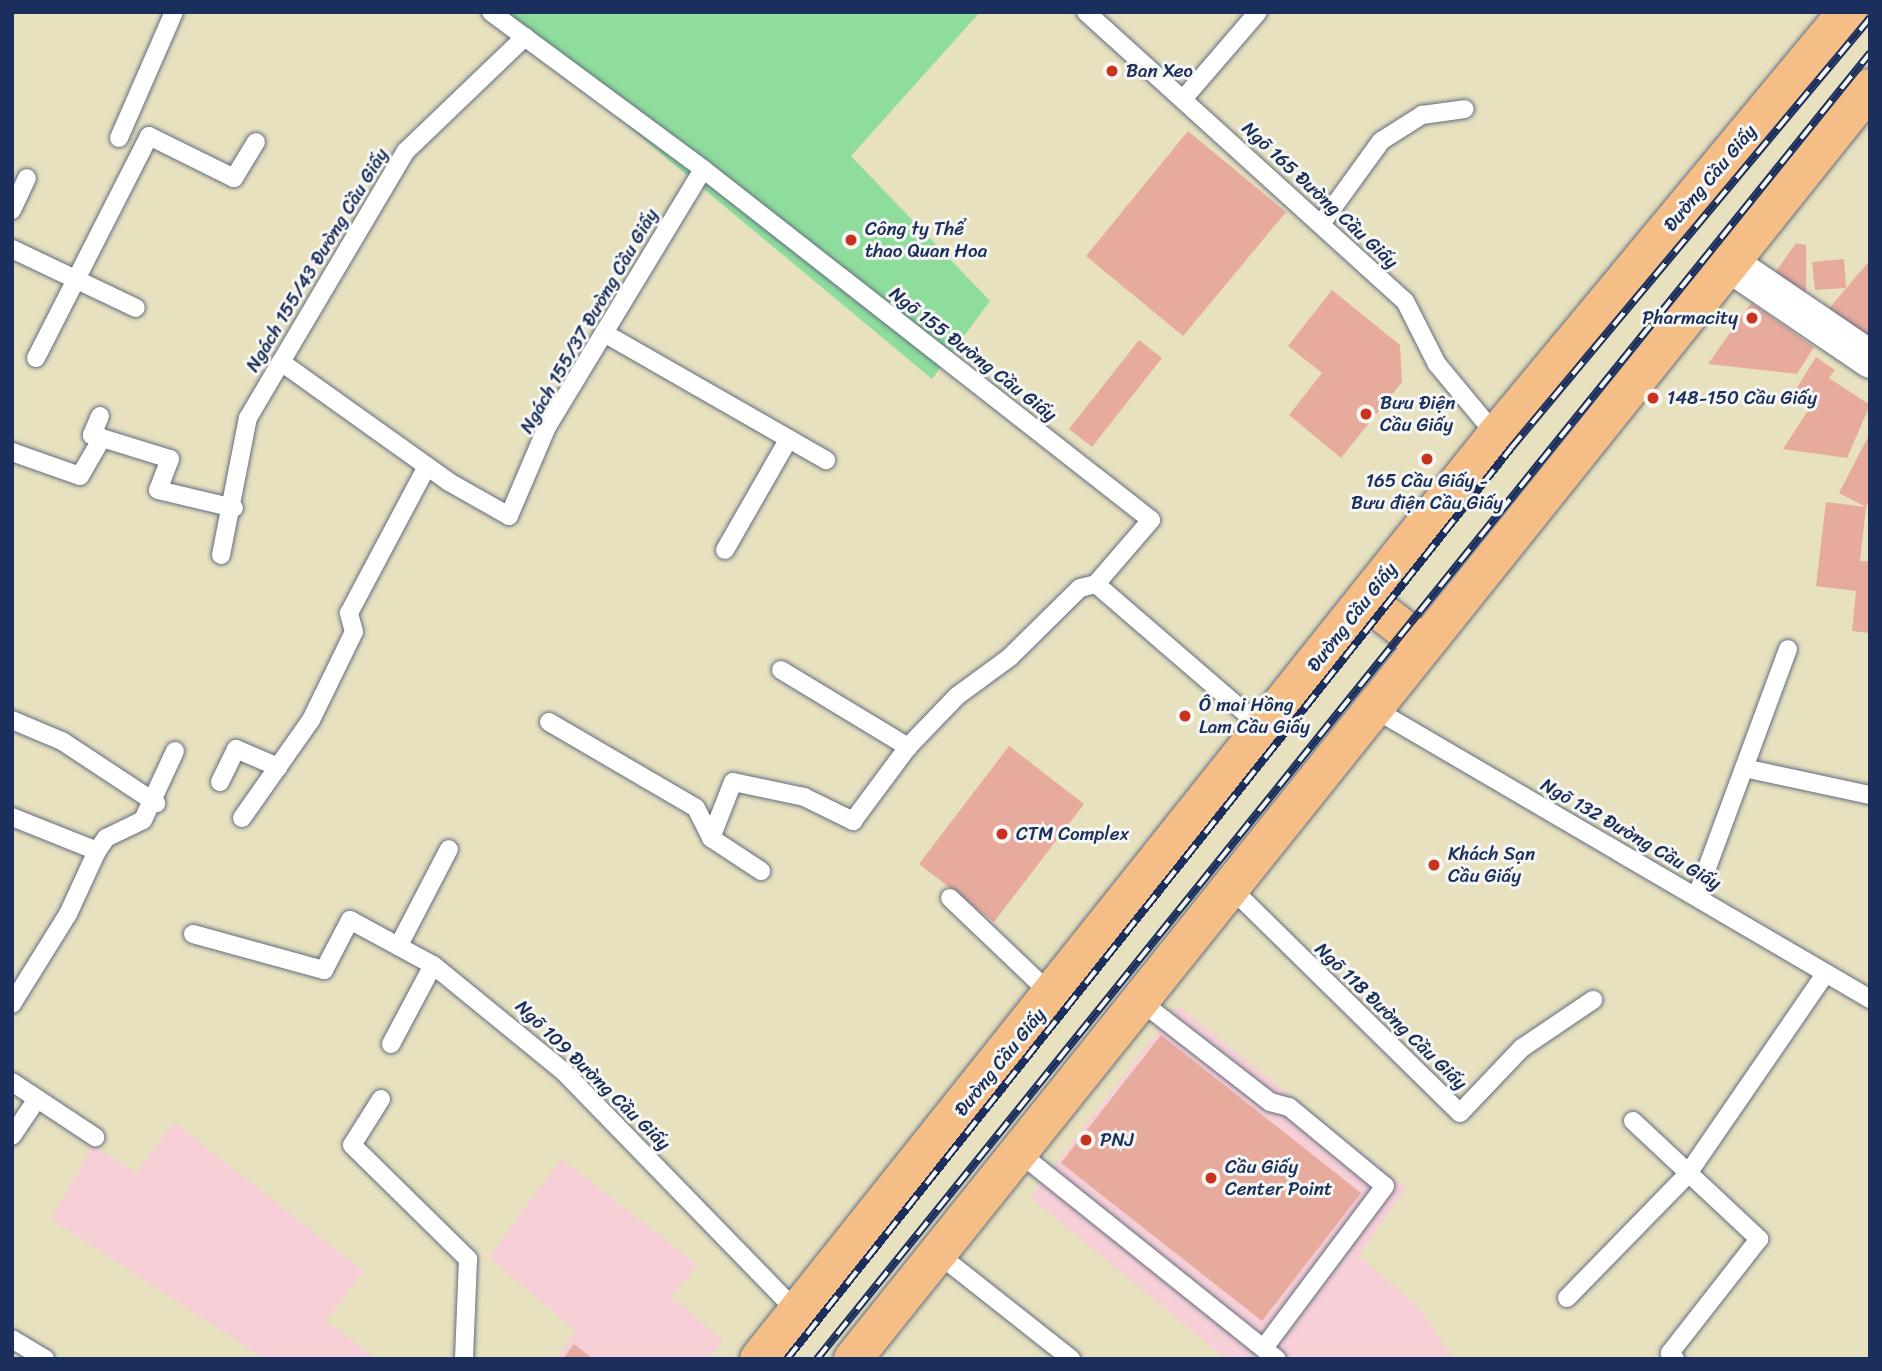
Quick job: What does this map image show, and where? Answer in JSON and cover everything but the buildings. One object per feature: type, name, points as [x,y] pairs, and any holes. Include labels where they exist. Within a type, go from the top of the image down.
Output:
[{"type":"main road","name":"Đường Cầu Giấy","points":[[759,1359],[1053,996],[1496,435],[1847,12]]},
{"type":"main road","points":[[853,1359],[1421,643],[1870,88]]},
{"type":"main road","points":[[1366,600],[1421,643]]},
{"type":"street","points":[[1729,263],[1870,359]]},
{"type":"lane","points":[[119,138],[174,12]]},
{"type":"lane","name":"Ngõ 155 Đường Cầu Giấy","points":[[491,12],[703,169],[1151,520],[1096,584]]},
{"type":"lane","name":"Ngõ 165 Đường Cầu Giấy","points":[[1086,12],[1405,301],[1437,364],[1496,435]]},
{"type":"lane","points":[[1184,98],[1258,12]]},
{"type":"lane","name":"Ngách 155/43 Đường Cầu Giấy","points":[[221,555],[234,508],[248,418],[406,151],[525,37]]},
{"type":"lane","points":[[1321,224],[1381,141],[1422,115],[1465,109]]},
{"type":"lane","points":[[36,358],[73,280],[149,136],[234,178],[256,142]]},
{"type":"lane","name":"Ngách 155/37 Đường Cầu Giấy","points":[[281,362],[427,466],[509,516],[547,427],[703,169]]},
{"type":"lane","points":[[12,210],[27,178]]},
{"type":"lane","points":[[12,249],[136,308]]},
{"type":"lane","points":[[604,334],[826,460]]},
{"type":"lane","points":[[100,416],[92,435],[170,459],[158,490],[234,508]]},
{"type":"lane","points":[[12,452],[80,476],[102,438]]},
{"type":"lane","points":[[725,550],[788,440]]},
{"type":"lane","points":[[242,818],[311,720],[354,632],[349,612],[427,466]]},
{"type":"lane","points":[[711,838],[733,782],[804,797],[853,821],[908,747],[1080,588],[1096,584],[1264,729]]},
{"type":"lane","points":[[1697,895],[1788,649]]},
{"type":"lane","points":[[780,670],[908,747]]},
{"type":"lane","name":"Ngõ 132 Đường Cầu Giấy","points":[[1371,706],[1870,999]]},
{"type":"lane","points":[[12,720],[62,741],[156,803]]},
{"type":"lane","points":[[549,722],[696,808],[711,838],[761,871]]},
{"type":"lane","points":[[220,782],[236,749],[278,767]]},
{"type":"lane","points":[[12,1004],[68,914],[106,838],[143,820],[156,803],[175,751]]},
{"type":"lane","points":[[1744,768],[1870,795]]},
{"type":"lane","points":[[12,817],[97,852]]},
{"type":"lane","points":[[399,945],[449,849]]},
{"type":"lane","name":"Ngõ 118 Đường Cầu Giấy","points":[[1228,885],[1460,1112],[1522,1048],[1593,1000]]},
{"type":"lane","points":[[950,898],[1053,996]]},
{"type":"lane","name":"Ngõ 109 Đường Cầu Giấy","points":[[193,934],[324,970],[350,920],[433,965],[564,1072],[797,1312]]},
{"type":"lane","points":[[391,1044],[433,965]]},
{"type":"lane","points":[[1567,1298],[1687,1175],[1826,972]]},
{"type":"lane","points":[[1017,1151],[1270,1353],[1385,1186],[1289,1107],[1270,1102],[1139,1000]]},
{"type":"lane","points":[[12,1082],[95,1137]]},
{"type":"lane","points":[[12,1136],[37,1099]]},
{"type":"lane","points":[[381,1099],[352,1145],[468,1259],[464,1359]]},
{"type":"lane","points":[[1633,1121],[1687,1175],[1759,1239],[1670,1353],[1675,1359]]},
{"type":"lane","points":[[937,1252],[1071,1359]]},
{"type":"lane","points":[[12,1339],[45,1359]]},
{"type":"shaded area","points":[[1178,1006],[1406,1188],[1358,1256],[1419,1307],[1453,1359],[1226,1359],[1030,1197]]},
{"type":"shaded area","points":[[174,1122],[363,1271],[326,1321],[377,1359],[265,1359],[51,1219],[93,1145],[136,1173]]},
{"type":"shaded area","points":[[561,1159],[698,1265],[671,1296],[723,1341],[708,1359],[557,1359],[575,1331],[489,1257]]},
{"type":"green space","name":"Công ty Thể thao Quan Hoa","points":[[491,12],[980,12],[851,156],[990,301],[932,379]]},
{"type":"railway","points":[[787,1359],[1511,448],[1870,18]]},
{"type":"railway","points":[[817,1359],[1870,53]]},
{"type":"place","name":"Ban Xeo","points":[[1112,71]]},
{"type":"place","name":"Công ty Thể thao Quan Hoa","points":[[851,240]]},
{"type":"place","name":"Pharmacity","points":[[1752,318]]},
{"type":"place","name":"148-150 Cầu Giấy","points":[[1653,398]]},
{"type":"place","name":"Bưu Điện Cầu Giấy","points":[[1366,414]]},
{"type":"place","name":"165 Cầu Giấy - Bưu điện Cầu Giấy","points":[[1427,459]]},
{"type":"place","name":"Ô mai Hồng Lam Cầu Giấy","points":[[1185,716]]},
{"type":"place","name":"CTM Complex","points":[[1002,834]]},
{"type":"place","name":"Khách Sạn Cầu Giấy","points":[[1434,865]]},
{"type":"place","name":"PNJ","points":[[1086,1140]]},
{"type":"place","name":"Cầu Giấy Center Point","points":[[1211,1178]]}]
